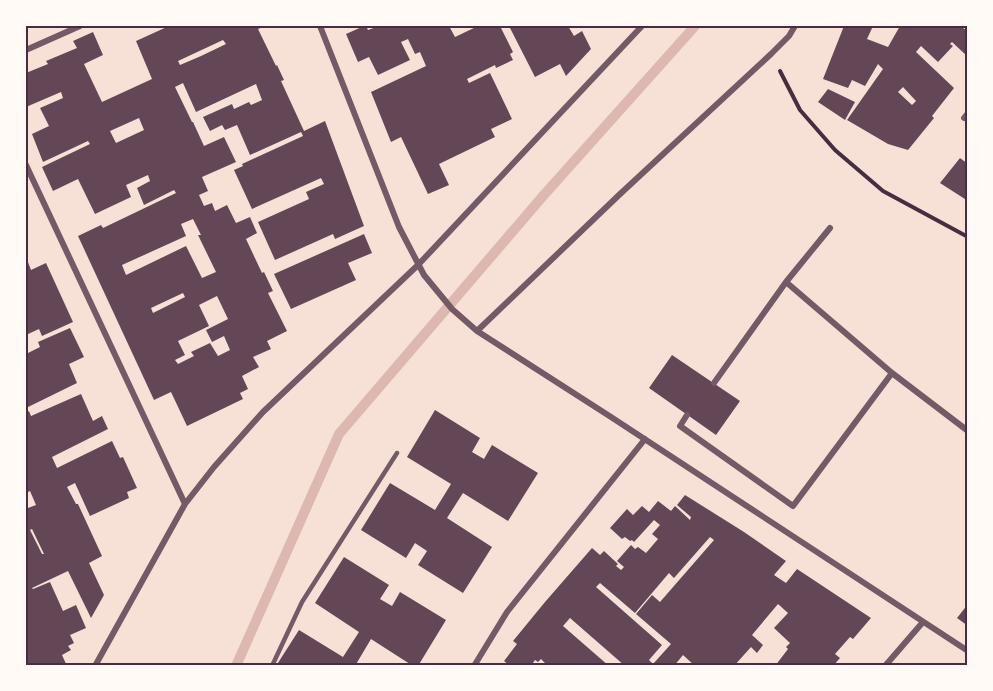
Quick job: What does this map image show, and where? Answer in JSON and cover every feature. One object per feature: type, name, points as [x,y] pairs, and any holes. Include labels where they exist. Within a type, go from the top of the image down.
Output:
[{"type":"street","points":[[26,50],[80,26]]},
{"type":"street","points":[[320,26],[399,227],[423,275],[452,309],[475,329],[968,651]]},
{"type":"street","points":[[95,666],[185,504],[214,467],[263,412],[418,264],[642,26]]},
{"type":"street","points":[[475,329],[771,54],[789,36],[795,26]]},
{"type":"street","points":[[26,165],[185,504]]},
{"type":"street","points":[[714,383],[786,282],[830,228]]},
{"type":"street","points":[[786,282],[892,373],[968,431]]},
{"type":"street","points":[[687,416],[680,426],[793,506],[892,373]]},
{"type":"street","points":[[474,666],[507,612],[645,439]]},
{"type":"street","points":[[885,666],[923,622]]},
{"type":"lane","points":[[272,666],[302,602],[397,453]]},
{"type":"path","points":[[771,54],[800,110],[835,150],[883,191],[968,237]]},
{"type":"building","points":[[169,26],[265,26],[258,29],[284,80],[281,81],[304,131],[325,121],[364,226],[335,239],[333,234],[275,260],[258,222],[309,199],[306,192],[324,184],[321,178],[252,209],[234,170],[243,166],[242,164],[303,136],[301,132],[250,155],[237,125],[225,130],[222,125],[210,131],[203,117],[232,104],[234,109],[249,102],[251,105],[262,100],[256,84],[196,112],[183,83],[175,87],[204,146],[224,137],[236,162],[202,177],[208,191],[199,195],[204,206],[212,203],[215,211],[227,205],[236,223],[250,217],[257,233],[246,239],[273,291],[268,293],[287,331],[267,341],[271,349],[253,357],[259,367],[242,376],[248,389],[240,393],[243,399],[187,426],[171,392],[154,400],[78,236],[101,225],[103,228],[176,193],[174,190],[144,205],[137,188],[150,181],[148,175],[126,185],[131,197],[95,214],[78,179],[53,191],[42,167],[90,144],[88,141],[43,162],[32,134],[49,126],[40,108],[63,98],[61,92],[26,107],[26,73],[48,64],[46,61],[77,48],[73,41],[93,32],[103,55],[84,64],[102,102],[152,79],[136,41]],"holes":[[[223,40],[226,44],[180,65],[178,61]],[[139,118],[144,130],[116,143],[110,131]],[[193,219],[216,272],[202,278],[186,246],[126,275],[122,265],[186,236],[181,224]],[[183,293],[185,297],[153,313],[151,308]],[[217,296],[228,319],[206,330],[212,342],[224,336],[230,350],[218,356],[210,343],[191,352],[194,356],[178,364],[175,360],[185,355],[178,341],[209,326],[199,305]]]},
{"type":"building","points":[[364,26],[368,30],[379,26],[449,26],[455,37],[475,26],[500,26],[513,52],[510,54],[513,60],[496,68],[495,65],[467,79],[469,83],[490,73],[512,119],[491,129],[495,137],[439,164],[449,185],[428,194],[401,137],[391,142],[371,92],[426,66],[420,52],[415,54],[408,39],[401,42],[410,60],[378,75],[369,57],[358,62],[346,34]]},
{"type":"building","points":[[509,26],[568,26],[574,36],[582,31],[591,49],[566,76],[560,64],[535,77]]},
{"type":"building","points":[[844,26],[873,26],[867,39],[888,47],[900,26],[965,26],[963,28],[968,31],[968,57],[952,42],[950,44],[953,46],[938,62],[921,46],[916,52],[954,88],[932,116],[934,118],[908,150],[888,144],[847,120],[883,69],[878,64],[865,86],[852,80],[848,88],[823,79]],"holes":[[[903,87],[916,101],[912,105],[898,92]]]},
{"type":"building","points":[[828,89],[855,102],[845,120],[818,102]]},
{"type":"building","points":[[960,158],[968,164],[968,201],[940,183]]},
{"type":"building","points":[[364,234],[372,253],[348,263],[356,280],[291,309],[274,274]]},
{"type":"building","points":[[26,257],[31,270],[46,263],[73,322],[42,336],[39,329],[26,335]]},
{"type":"building","points":[[70,328],[84,357],[69,364],[77,383],[26,408],[26,354],[40,347],[38,342]]},
{"type":"building","points":[[672,355],[740,401],[716,435],[649,388]]},
{"type":"building","points":[[81,394],[93,421],[102,416],[108,429],[52,457],[57,468],[112,441],[120,458],[123,457],[137,488],[127,492],[129,498],[90,516],[75,483],[67,487],[78,504],[102,556],[89,563],[104,595],[91,618],[68,571],[32,588],[50,582],[63,611],[76,605],[86,628],[70,635],[74,643],[68,646],[71,650],[62,655],[67,666],[26,666],[26,502],[28,508],[36,505],[30,491],[26,493],[26,413],[29,411],[31,416]],"holes":[[[32,529],[44,554],[42,554],[30,530]]]},
{"type":"building","points":[[435,410],[480,438],[472,452],[484,459],[492,445],[538,473],[508,521],[463,493],[447,518],[492,547],[463,593],[418,565],[427,551],[415,543],[406,558],[361,530],[390,483],[435,510],[451,484],[407,457]]},
{"type":"building","points":[[685,495],[786,561],[774,575],[786,583],[797,569],[871,618],[853,639],[850,637],[835,654],[840,658],[833,666],[775,666],[790,643],[774,628],[788,613],[778,604],[752,635],[763,645],[757,653],[751,647],[734,666],[695,666],[683,655],[674,666],[625,666],[570,618],[563,626],[609,666],[548,666],[541,659],[538,662],[535,660],[533,663],[536,666],[510,666],[504,661],[517,644],[513,641],[592,548],[600,555],[604,551],[621,570],[624,567],[617,561],[631,545],[646,553],[658,539],[652,534],[660,525],[654,520],[634,542],[625,537],[622,539],[610,528],[627,509],[633,515],[642,506],[649,512],[658,501],[671,511],[675,506],[690,520],[691,517],[677,505]],"holes":[[[710,537],[714,540],[660,602],[652,595],[636,614],[671,644],[653,664],[649,660],[662,645],[596,587],[600,583],[635,613],[669,573],[674,578]]]},
{"type":"building","points":[[344,557],[389,585],[380,599],[392,606],[400,592],[446,620],[418,666],[413,666],[371,639],[355,666],[276,666],[299,630],[343,657],[359,632],[315,603]]},
{"type":"building","points":[[968,604],[968,626],[957,618]]},
{"type":"waterway","points":[[236,666],[339,434],[543,196],[695,26]]}]
